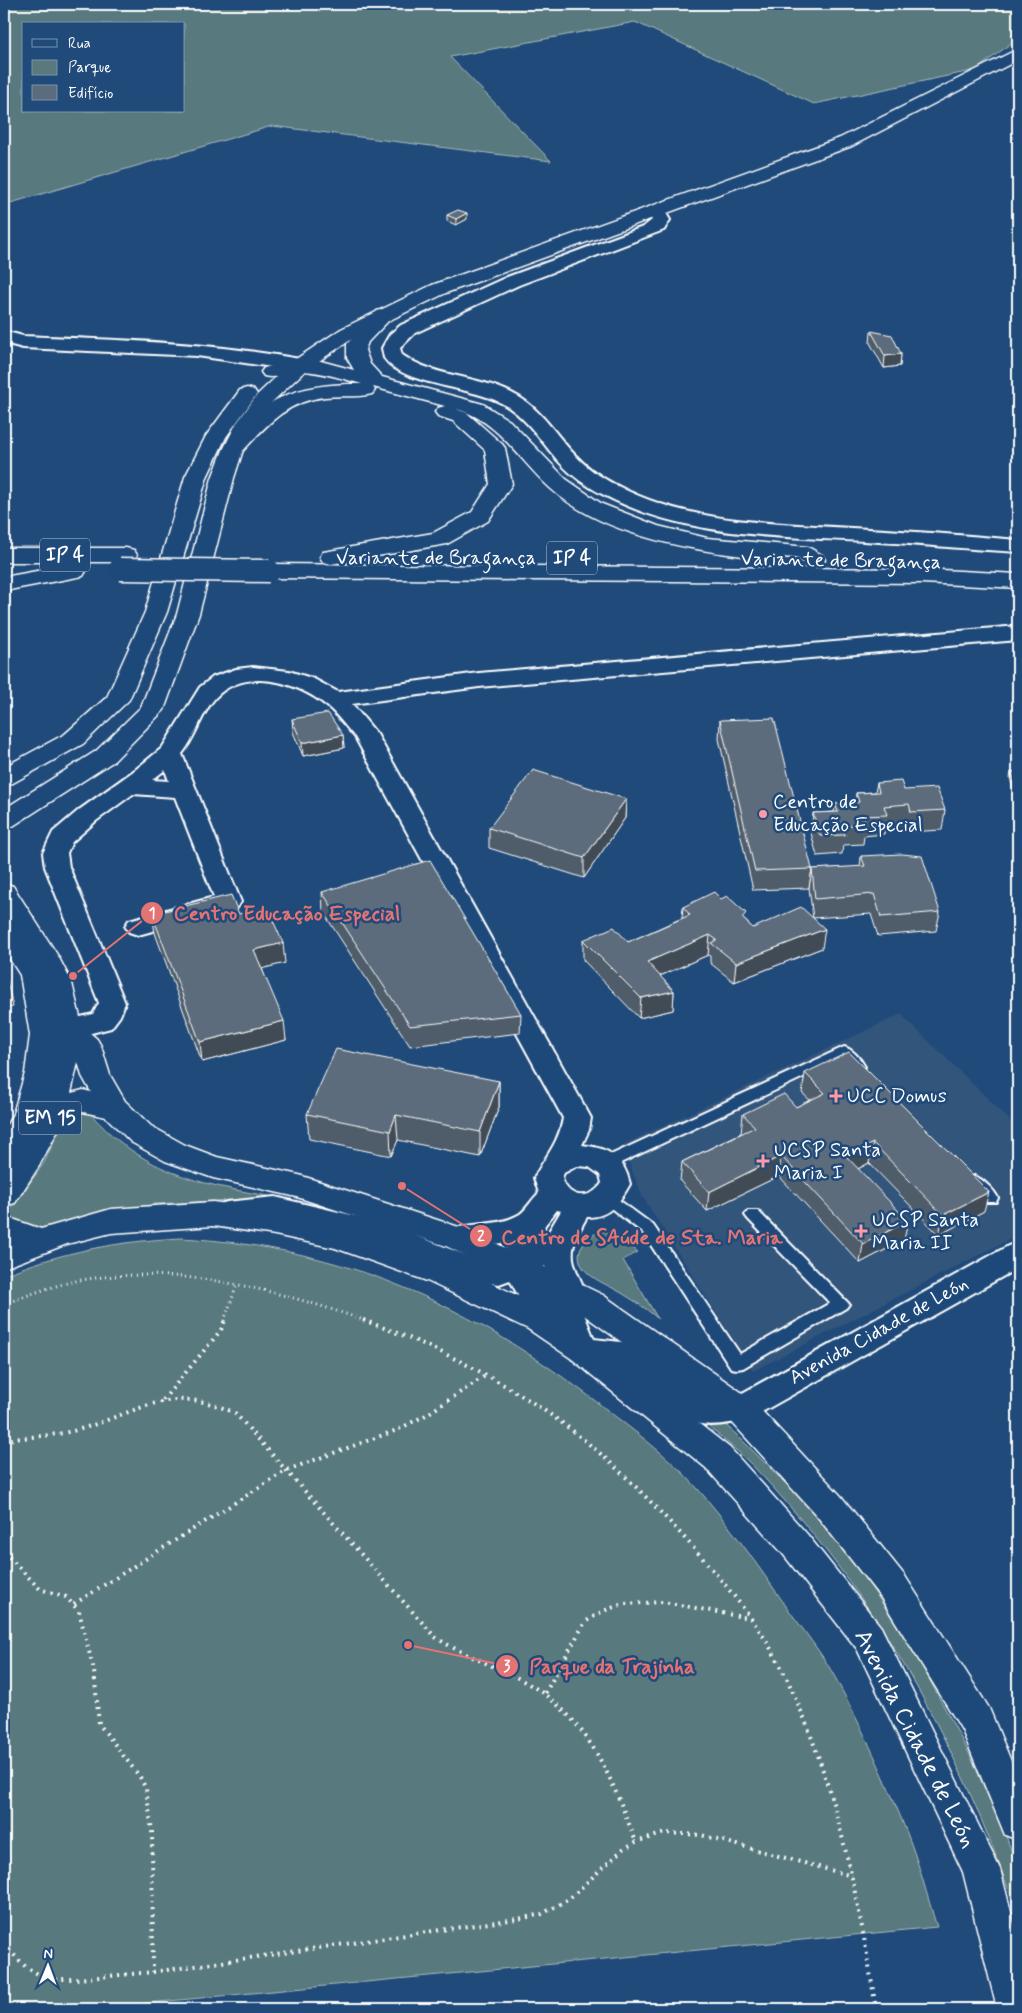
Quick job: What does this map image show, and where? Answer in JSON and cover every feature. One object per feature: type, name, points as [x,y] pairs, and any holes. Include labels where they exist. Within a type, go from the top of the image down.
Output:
[{"type":"main road","points":[[4,820],[105,756],[152,710],[188,614],[223,478],[233,450],[246,424],[264,400],[285,366],[384,315],[439,290],[846,142],[1018,54]]},
{"type":"main road","points":[[4,777],[74,739],[117,700],[156,612],[196,477],[216,436],[238,405],[285,366],[308,350],[308,345],[331,328],[371,308],[431,284],[557,240],[657,212]]},
{"type":"main road","points":[[384,315],[358,338],[355,349],[357,360],[369,384],[476,408],[503,425],[558,484],[594,509],[650,531],[707,545],[755,551],[800,552],[814,560]]},
{"type":"main road","name":"IP 4","points":[[285,366],[307,374],[369,384],[460,417],[495,448],[500,484],[480,516],[439,539],[331,557]]},
{"type":"main road","name":"IP 4","points":[[233,450],[265,415],[287,400],[310,392],[369,384]]},
{"type":"main road","name":"Variante de Bragança","points":[[4,556],[123,562],[270,563],[922,576],[1018,581]]},
{"type":"main road","name":"Variante de Bragança","points":[[270,563],[331,557],[814,560],[1018,567]]},
{"type":"main road","name":"Variante de Bragança","points":[[4,571],[75,571],[123,562]]},
{"type":"main road","points":[[4,584],[75,571]]},
{"type":"main road","name":"EM 15","points":[[4,892],[13,926],[57,1032],[62,1072],[40,1111],[4,1156]]},
{"type":"main road","points":[[57,1032],[87,1046],[96,1076],[115,1108],[141,1134],[175,1153],[213,1167],[299,1186],[457,1238],[592,1304],[740,1409],[829,1506],[893,1587],[976,1720],[1018,1822]]},
{"type":"main road","points":[[40,1111],[83,1101],[115,1108]]},
{"type":"main road","name":"EM 15","points":[[4,1195],[29,1158],[51,1116],[40,1111]]},
{"type":"main road","name":"Avenida Cidade de León","points":[[4,1256],[51,1238],[111,1221],[213,1214],[275,1223],[337,1237],[438,1272],[539,1320],[583,1350],[718,1458],[795,1544],[869,1638],[981,1869],[1017,2009]]},
{"type":"main road","points":[[4,1228],[51,1238]]},
{"type":"street","points":[[657,212],[661,220],[658,226],[649,231],[513,281],[408,329],[397,338],[391,348],[392,358],[405,368],[424,375],[466,383],[510,400],[529,413],[570,461],[590,479],[611,491],[669,514],[705,521],[771,529],[1018,546]]},
{"type":"street","points":[[4,337],[23,342],[202,349],[252,355],[285,366]]},
{"type":"street","points":[[334,700],[479,680],[1018,632]]},
{"type":"street","points":[[57,1032],[102,1021],[111,1010],[112,1002],[57,867],[55,853],[62,838],[170,753],[208,692],[221,682],[242,674],[269,674],[305,683],[334,700],[365,734],[576,1124],[588,1129],[601,1160],[616,1177],[613,1192],[600,1203],[566,1202],[542,1206],[532,1221],[518,1257],[518,1267],[532,1295],[573,1322],[583,1350],[620,1354],[699,1412],[740,1409]]},
{"type":"street","points":[[138,926],[228,902],[170,753]]},
{"type":"street","points":[[127,786],[184,790]]},
{"type":"street","points":[[562,1159],[576,1124]]},
{"type":"street","points":[[566,1202],[547,1180],[554,1164],[573,1155],[601,1160]]},
{"type":"street","points":[[566,1202],[557,1261],[572,1294]]},
{"type":"street","points":[[213,1214],[275,1208],[380,1233],[470,1269],[499,1272],[531,1261],[559,1239]]},
{"type":"street","points":[[457,1238],[506,1232],[532,1221]]},
{"type":"street","name":"Avenida Cidade de León","points":[[740,1409],[1018,1254]]},
{"type":"lane","points":[[601,1160],[844,1052],[872,1080]]},
{"type":"lane","points":[[963,1171],[991,1198]]},
{"type":"lane","points":[[608,1198],[648,1229],[738,1363],[841,1304],[753,1215]]},
{"type":"path","points":[[4,1304],[44,1289],[77,1281],[107,1277],[169,1276],[236,1285],[304,1300],[380,1325],[486,1376],[563,1423],[594,1448],[669,1520],[706,1561],[749,1618],[777,1660],[808,1730],[840,1820],[863,1922],[876,2009]]},
{"type":"path","points":[[163,1400],[222,1330],[236,1285]]},
{"type":"path","points":[[74,1604],[287,1470],[397,1430],[426,1415],[486,1376]]},
{"type":"path","points":[[4,1440],[74,1430],[163,1400],[195,1399],[224,1406],[235,1414],[287,1470],[435,1637],[462,1654],[545,1693],[570,1714],[594,1747],[611,1779],[636,1842]]},
{"type":"path","points":[[4,1552],[40,1589],[66,1597],[74,1604],[82,1620],[91,1652],[97,1684],[99,1724],[109,1740],[140,1778],[149,1801],[152,1831],[153,1972]]},
{"type":"path","points":[[545,1693],[585,1622],[595,1614],[608,1608],[623,1603],[655,1602],[749,1618]]},
{"type":"path","points":[[4,1945],[26,1967],[40,1976],[56,1979],[77,1979],[153,1972],[504,1921],[542,1914],[569,1899],[623,1850],[636,1842],[665,1833],[701,1835],[852,1876]]},
{"type":"shaded area","points":[[901,1014],[1018,1128],[1018,1235],[753,1371],[642,1196],[622,1145]]},
{"type":"green space","points":[[4,4],[1018,4],[1018,38],[976,70],[814,104],[635,22],[450,57],[551,161],[272,126],[4,205]]},
{"type":"green space","points":[[68,1111],[88,1111],[111,1135],[135,1153],[159,1167],[185,1177],[239,1191],[300,1202],[271,1198],[156,1204],[117,1210],[36,1231],[11,1221],[9,1212],[44,1163]]},
{"type":"green space","points":[[602,1231],[612,1232],[638,1252],[623,1260],[658,1319],[639,1304],[596,1279],[580,1263],[579,1257],[582,1246],[596,1233]]},
{"type":"green space","points":[[181,1238],[241,1244],[298,1254],[353,1269],[405,1288],[455,1311],[553,1370],[627,1425],[675,1466],[697,1488],[732,1531],[831,1669],[865,1736],[899,1813],[915,1856],[937,1927],[86,2009],[4,2009],[4,1275],[47,1260],[91,1249],[135,1242]]},
{"type":"green space","points":[[621,1340],[669,1375],[738,1436],[808,1506],[863,1575],[913,1649],[969,1753],[1006,1836],[1018,1869],[1018,1916],[995,1852],[941,1732],[910,1676],[876,1621],[839,1567],[797,1515],[752,1465],[698,1418],[618,1343]]},
{"type":"building","points":[[458,210],[467,213],[456,219],[447,215]]},
{"type":"building","points":[[871,331],[892,335],[901,354],[885,356]]},
{"type":"building","points":[[328,713],[343,735],[302,743],[292,719]]},
{"type":"building","name":"Centro de Educação Especial","points":[[774,718],[812,869],[755,871],[720,720]]},
{"type":"building","points":[[533,770],[626,799],[584,858],[489,828]]},
{"type":"building","points":[[1018,771],[1018,792],[1011,772]]},
{"type":"building","points":[[901,781],[904,790],[937,788],[945,810],[911,812],[909,804],[884,806],[887,815],[863,816],[866,824],[842,826],[845,835],[820,836],[813,813],[838,812],[835,804],[859,802],[856,793],[879,792],[877,783]]},
{"type":"building","points":[[902,854],[922,856],[940,912],[881,917],[874,894],[815,899],[812,869],[865,866],[861,856]]},
{"type":"building","points":[[430,860],[521,1014],[410,1026],[322,892]]},
{"type":"building","points":[[714,892],[721,899],[727,896],[746,913],[742,918],[753,928],[801,907],[825,929],[736,963],[711,943],[717,940],[710,935],[647,962],[674,991],[641,998],[583,940],[614,927],[628,942],[690,915],[683,907]]},
{"type":"building","points":[[231,895],[239,914],[267,907],[283,943],[254,950],[284,1021],[200,1042],[152,914]]},
{"type":"building","points":[[4,969],[7,981],[4,982]]},
{"type":"building","points":[[336,1049],[499,1081],[480,1132],[396,1115],[390,1131],[307,1114]]},
{"type":"building","points":[[849,1052],[989,1192],[943,1215],[873,1143],[847,1157],[908,1221],[863,1244],[781,1156],[709,1192],[682,1162],[755,1127],[743,1114],[784,1094],[796,1107],[825,1093],[805,1073]]},
{"type":"place","name":"Centro de Educação Especial","points":[[763,814]]},
{"type":"place","name":"Centro Educação Especial","points":[[73,976]]},
{"type":"place","name":"UCC Domus","points":[[836,1096]]},
{"type":"place","name":"UCSP Santa Maria I","points":[[763,1161]]},
{"type":"place","name":"Centro de SAúde de Sta. Maria","points":[[402,1186]]},
{"type":"place","name":"UCSP Santa Maria II","points":[[861,1231]]},
{"type":"place","name":"Parque da Trajinha","points":[[408,1645]]}]
